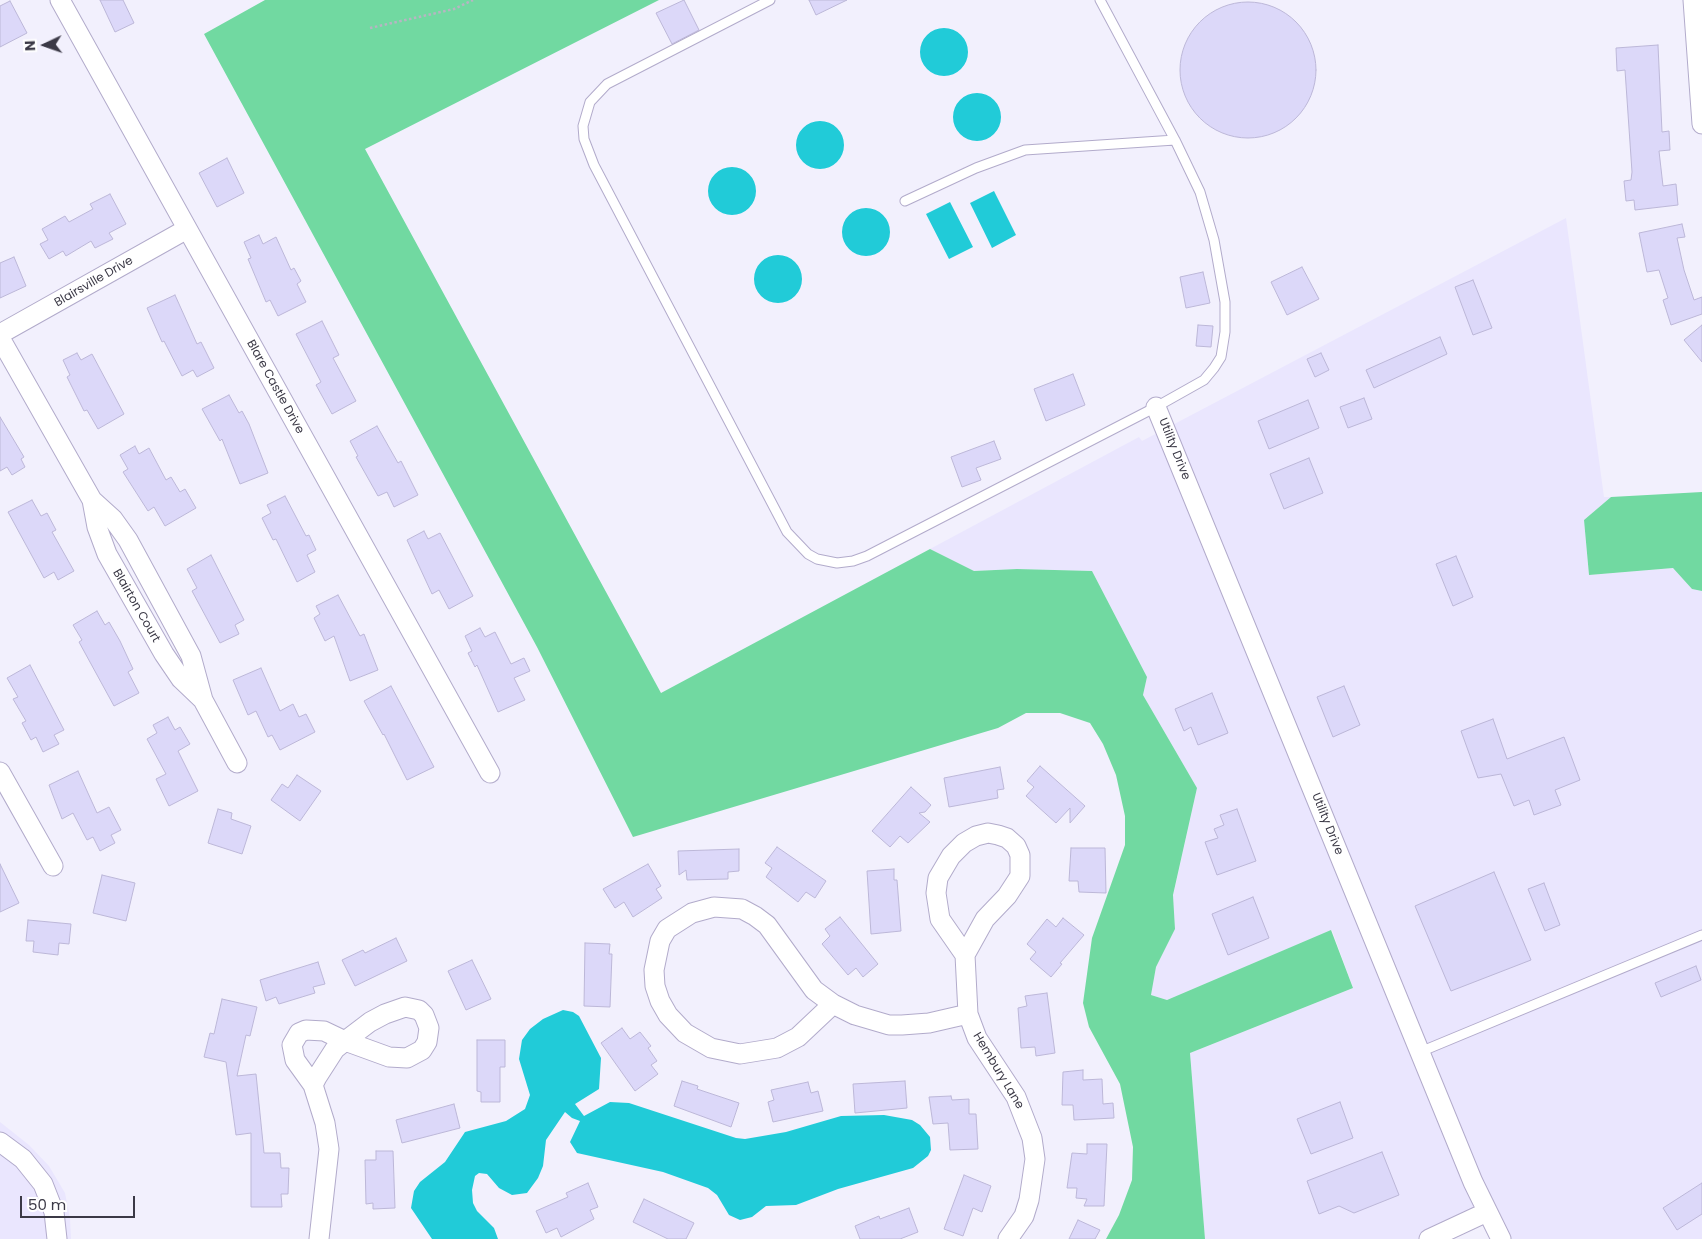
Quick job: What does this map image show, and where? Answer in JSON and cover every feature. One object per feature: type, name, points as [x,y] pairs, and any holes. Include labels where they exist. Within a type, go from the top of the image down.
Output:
[{"type":"street","name":"Blare Castle Drive","points":[[60,0],[490,773]]},
{"type":"street","points":[[1693,0],[1702,124]]},
{"type":"street","name":"Blairsville Drive","points":[[0,334],[187,229]]},
{"type":"street","name":"Blairton Court","points":[[0,338],[92,500],[112,519],[132,549],[191,656],[203,700],[237,763]]},
{"type":"street","name":"Utility Drive","points":[[1156,407],[1420,1052],[1487,1212],[1501,1239]]},
{"type":"street","points":[[0,772],[52,866]]},
{"type":"street","points":[[988,834],[1008,838],[1016,846],[1020,855],[1020,876],[1007,896],[985,919],[965,955],[940,918],[936,893],[938,878],[951,856],[964,843],[976,836],[988,834]]},
{"type":"street","points":[[833,1004],[798,1037],[777,1048],[740,1054],[726,1053],[711,1048],[685,1034],[668,1015],[660,1001],[654,970],[660,941],[667,929],[692,913],[714,907],[742,909],[756,916],[767,925],[802,977],[814,990],[833,1004],[855,1015],[890,1025],[929,1023],[968,1014]]},
{"type":"street","name":"Hembury Lane","points":[[965,955],[968,1014],[977,1038],[1016,1097],[1032,1138],[1035,1159],[1029,1200],[1024,1216],[1008,1239]]},
{"type":"street","points":[[313,1085],[327,1059],[345,1041],[324,1031],[306,1030],[294,1038],[292,1045],[295,1060],[313,1085],[325,1123],[329,1149],[319,1239]]},
{"type":"street","points":[[0,1142],[23,1159],[43,1184],[54,1212],[57,1239]]},
{"type":"street","points":[[1429,1239],[1487,1212]]},
{"type":"lane","points":[[770,0],[607,84],[590,102],[584,126],[584,139],[594,165],[782,524],[796,543],[808,554],[826,561],[853,561],[868,556],[1156,407],[1204,380],[1221,357],[1225,332],[1225,302],[1214,240],[1200,192],[1100,0]]},
{"type":"lane","points":[[904,201],[976,168],[1025,150],[1174,140]]},
{"type":"lane","points":[[1420,1052],[1702,935]]},
{"type":"path","points":[[370,28],[454,9],[474,0]]},
{"type":"shaded area","points":[[1566,218],[1604,497],[1611,497],[1584,520],[1589,575],[1673,568],[1692,589],[1702,591],[1702,1239],[1493,1239],[1483,1222],[1449,1239],[1205,1239],[1190,1053],[1353,988],[1332,930],[1167,1000],[1151,995],[1156,967],[1175,929],[1173,896],[1197,788],[1143,695],[1147,677],[1092,571],[1017,569],[974,571],[930,549],[1139,437],[1142,441]]},
{"type":"shaded area","points":[[0,1122],[29,1145],[49,1166],[65,1193],[70,1218],[71,1239],[0,1239]]},
{"type":"green space","points":[[265,0],[659,0],[365,149],[661,693],[930,549],[974,571],[1017,569],[1092,571],[1147,677],[1143,695],[1197,788],[1173,895],[1175,929],[1156,967],[1151,995],[1167,1000],[1331,930],[1353,988],[1190,1053],[1205,1239],[1106,1239],[1119,1215],[1132,1180],[1133,1147],[1120,1084],[1089,1027],[1083,1003],[1092,938],[1125,845],[1125,816],[1116,775],[1103,744],[1090,723],[1060,713],[1026,713],[998,728],[633,837],[537,647],[204,34]]},
{"type":"green space","points":[[1702,492],[1702,591],[1692,589],[1673,568],[1589,575],[1584,520],[1611,497]]},
{"type":"water","points":[[939,28],[949,28],[958,32],[964,38],[967,43],[967,61],[958,72],[949,76],[939,76],[930,72],[924,66],[920,57],[920,47],[924,38],[930,32]]},
{"type":"water","points":[[972,93],[982,93],[991,97],[997,103],[1000,108],[1000,126],[991,137],[982,141],[972,141],[963,137],[957,131],[953,122],[953,112],[957,103],[963,97]]},
{"type":"water","points":[[815,121],[825,121],[834,125],[840,131],[843,136],[843,154],[834,165],[825,169],[815,169],[806,165],[800,159],[796,150],[796,140],[800,131],[806,125]]},
{"type":"water","points":[[727,167],[737,167],[746,171],[752,177],[755,182],[755,200],[746,211],[737,215],[727,215],[718,211],[712,205],[708,196],[708,186],[712,177],[718,171]]},
{"type":"water","points":[[994,191],[1016,235],[992,248],[970,203]]},
{"type":"water","points":[[950,202],[973,247],[949,259],[926,214]]},
{"type":"water","points":[[861,208],[871,208],[880,212],[886,218],[889,223],[889,241],[880,252],[871,256],[861,256],[852,252],[846,246],[842,237],[842,227],[846,218],[852,212]]},
{"type":"water","points":[[773,255],[783,255],[792,259],[798,265],[801,270],[801,288],[792,299],[783,303],[773,303],[764,299],[758,293],[754,284],[754,274],[758,265],[764,259]]},
{"type":"water","points":[[563,1010],[573,1012],[579,1016],[601,1058],[599,1089],[575,1104],[584,1116],[610,1102],[629,1103],[736,1138],[745,1139],[786,1132],[841,1116],[884,1115],[912,1120],[920,1125],[930,1137],[931,1150],[928,1156],[913,1168],[838,1189],[796,1205],[766,1206],[752,1217],[740,1220],[729,1215],[717,1195],[708,1188],[663,1172],[577,1153],[570,1142],[580,1121],[572,1118],[565,1112],[546,1140],[543,1166],[538,1178],[527,1193],[512,1195],[499,1188],[487,1174],[479,1173],[475,1176],[472,1190],[473,1203],[477,1211],[494,1228],[498,1239],[432,1239],[411,1208],[414,1191],[420,1182],[445,1162],[465,1132],[506,1121],[525,1109],[530,1095],[519,1059],[522,1040],[530,1029],[543,1019]]},
{"type":"building","points":[[100,0],[123,0],[134,23],[115,32]]},
{"type":"building","points":[[684,0],[699,30],[672,44],[656,13]]},
{"type":"building","points":[[809,0],[847,0],[816,15]]},
{"type":"building","points":[[10,1],[27,33],[0,47],[0,6]]},
{"type":"building","points":[[1248,2],[1274,7],[1296,22],[1311,44],[1316,70],[1311,96],[1296,118],[1274,133],[1248,138],[1222,133],[1200,118],[1185,96],[1180,70],[1185,44],[1200,22],[1222,7]]},
{"type":"building","points":[[1658,45],[1662,132],[1669,131],[1670,150],[1659,151],[1663,186],[1676,184],[1678,205],[1635,210],[1634,200],[1626,201],[1624,181],[1631,180],[1632,172],[1625,70],[1617,71],[1616,48]]},
{"type":"building","points":[[227,158],[244,193],[217,207],[199,173]]},
{"type":"building","points":[[110,194],[126,224],[109,233],[113,239],[95,248],[91,241],[66,256],[63,251],[49,259],[40,244],[48,240],[42,229],[65,216],[69,222],[93,209],[90,204]]},
{"type":"building","points":[[1682,224],[1685,237],[1677,238],[1684,270],[1694,300],[1702,297],[1702,314],[1671,325],[1663,300],[1668,298],[1659,270],[1647,272],[1639,233]]},
{"type":"building","points":[[259,235],[263,244],[276,237],[291,270],[294,268],[301,281],[297,284],[306,302],[278,316],[270,300],[266,302],[248,259],[251,258],[244,242]]},
{"type":"building","points":[[14,257],[26,286],[0,298],[0,263]]},
{"type":"building","points":[[1302,267],[1319,299],[1287,315],[1271,282]]},
{"type":"building","points":[[1203,272],[1210,303],[1186,308],[1180,277]]},
{"type":"building","points":[[1473,280],[1492,328],[1473,335],[1455,287]]},
{"type":"building","points":[[175,295],[197,344],[201,342],[214,368],[197,377],[193,370],[182,376],[164,341],[162,342],[147,308]]},
{"type":"building","points":[[322,321],[339,355],[333,358],[356,401],[332,414],[316,385],[321,382],[296,334]]},
{"type":"building","points":[[1198,325],[1213,326],[1211,347],[1196,346]]},
{"type":"building","points":[[1702,325],[1702,362],[1684,340]]},
{"type":"building","points":[[1440,337],[1447,354],[1374,388],[1366,370]]},
{"type":"building","points":[[77,353],[81,360],[92,354],[124,414],[98,429],[87,410],[84,411],[67,377],[70,375],[63,360]]},
{"type":"building","points":[[1321,353],[1329,370],[1315,377],[1307,359]]},
{"type":"building","points":[[1073,374],[1085,405],[1046,421],[1034,389]]},
{"type":"building","points":[[229,395],[239,413],[242,411],[249,424],[268,473],[240,484],[222,439],[220,441],[202,409]]},
{"type":"building","points":[[1364,398],[1372,419],[1348,428],[1340,407]]},
{"type":"building","points":[[1308,400],[1319,428],[1269,449],[1258,421]]},
{"type":"building","points":[[0,417],[24,457],[21,459],[25,467],[12,475],[7,467],[0,471]]},
{"type":"building","points":[[377,426],[398,463],[401,461],[418,495],[394,507],[387,492],[378,496],[356,457],[358,456],[350,441]]},
{"type":"building","points":[[994,441],[1001,459],[976,468],[981,480],[962,487],[951,457]]},
{"type":"building","points":[[135,446],[139,454],[149,448],[166,480],[171,477],[180,492],[185,489],[196,508],[165,526],[154,507],[148,511],[123,472],[128,469],[120,455]]},
{"type":"building","points":[[1309,458],[1323,493],[1284,509],[1270,474]]},
{"type":"building","points":[[285,496],[306,536],[309,535],[316,550],[307,555],[315,572],[297,582],[276,539],[273,540],[262,518],[271,513],[267,505]]},
{"type":"building","points":[[32,500],[41,516],[47,513],[56,530],[52,532],[74,571],[58,580],[54,572],[44,578],[8,512]]},
{"type":"building","points":[[424,531],[428,539],[440,533],[473,596],[449,609],[439,590],[432,594],[407,540]]},
{"type":"building","points":[[211,555],[244,620],[235,625],[239,634],[220,643],[192,591],[197,588],[187,569]]},
{"type":"building","points":[[1456,556],[1473,597],[1453,606],[1436,564]]},
{"type":"building","points":[[338,595],[360,636],[364,634],[378,670],[350,681],[334,636],[325,641],[314,618],[320,614],[316,606]]},
{"type":"building","points":[[97,611],[105,625],[109,622],[120,641],[133,669],[128,672],[139,693],[114,706],[79,642],[82,640],[73,625]]},
{"type":"building","points":[[480,628],[485,637],[495,632],[511,664],[524,658],[530,671],[514,678],[525,700],[498,712],[477,665],[475,667],[468,653],[472,651],[465,636]]},
{"type":"building","points":[[30,665],[64,730],[54,735],[59,744],[43,752],[36,737],[31,740],[22,723],[26,721],[13,699],[18,697],[7,678]]},
{"type":"building","points":[[261,668],[280,711],[293,704],[299,717],[306,714],[315,732],[280,750],[272,735],[268,737],[256,711],[248,715],[233,680]]},
{"type":"building","points":[[391,686],[434,767],[407,780],[384,734],[364,701]]},
{"type":"building","points":[[1344,686],[1360,725],[1333,737],[1317,697]]},
{"type":"building","points":[[1212,693],[1228,733],[1198,745],[1191,727],[1184,731],[1175,709]]},
{"type":"building","points":[[168,717],[175,730],[180,727],[190,744],[178,751],[198,791],[169,806],[156,779],[166,774],[147,739],[157,733],[153,725]]},
{"type":"building","points":[[1493,719],[1507,759],[1564,737],[1580,780],[1555,790],[1561,805],[1534,815],[1529,800],[1514,806],[1501,774],[1478,778],[1461,731]]},
{"type":"building","points":[[1040,766],[1085,806],[1070,823],[1070,808],[1056,823],[1026,796],[1034,787],[1027,781]]},
{"type":"building","points":[[1000,767],[1004,789],[997,790],[998,798],[949,807],[944,778]]},
{"type":"building","points":[[78,771],[97,813],[109,807],[121,830],[111,835],[115,843],[100,851],[93,837],[87,840],[73,813],[62,819],[49,785]]},
{"type":"building","points":[[297,775],[321,791],[300,821],[271,800],[282,784],[288,788]]},
{"type":"building","points":[[911,787],[931,805],[925,812],[919,813],[930,822],[908,843],[900,836],[890,847],[872,831]]},
{"type":"building","points":[[218,809],[232,813],[231,819],[251,826],[242,854],[208,843]]},
{"type":"building","points":[[1237,809],[1256,861],[1217,875],[1205,842],[1218,838],[1214,829],[1224,825],[1220,815]]},
{"type":"building","points":[[777,847],[826,881],[815,898],[806,892],[798,902],[766,877],[772,868],[765,863]]},
{"type":"building","points":[[1071,848],[1105,848],[1106,893],[1079,892],[1078,881],[1069,881]]},
{"type":"building","points":[[739,849],[739,871],[728,872],[728,879],[687,880],[686,870],[679,875],[678,851]]},
{"type":"building","points":[[0,864],[19,903],[0,912]]},
{"type":"building","points":[[648,864],[661,886],[656,889],[662,898],[633,917],[624,902],[615,908],[603,889]]},
{"type":"building","points":[[894,869],[894,880],[897,880],[901,931],[871,934],[867,871]]},
{"type":"building","points":[[1494,872],[1531,960],[1451,991],[1415,906]]},
{"type":"building","points":[[102,875],[135,883],[126,921],[93,913]]},
{"type":"building","points":[[1544,883],[1560,925],[1545,931],[1528,889]]},
{"type":"building","points":[[1253,897],[1269,938],[1228,955],[1212,914]]},
{"type":"building","points":[[840,917],[878,964],[863,977],[856,968],[848,975],[822,944],[830,936],[825,929]]},
{"type":"building","points":[[1063,918],[1084,935],[1060,963],[1062,964],[1051,977],[1030,959],[1036,952],[1027,944],[1047,919],[1056,927]]},
{"type":"building","points":[[28,920],[71,924],[69,944],[59,943],[58,955],[33,952],[34,941],[26,941]]},
{"type":"building","points":[[396,938],[407,961],[355,986],[342,960],[363,950],[365,953]]},
{"type":"building","points":[[585,943],[610,944],[609,954],[612,954],[610,1007],[584,1006]]},
{"type":"building","points":[[472,960],[491,999],[466,1010],[448,971]]},
{"type":"building","points":[[318,962],[325,984],[313,987],[315,993],[279,1004],[276,997],[266,1001],[260,980]]},
{"type":"building","points":[[1696,966],[1701,980],[1661,997],[1655,983]]},
{"type":"building","points":[[1047,993],[1055,1053],[1036,1056],[1035,1047],[1021,1048],[1018,1008],[1027,1006],[1025,996]]},
{"type":"building","points":[[222,999],[257,1007],[250,1036],[246,1035],[237,1076],[256,1074],[264,1153],[280,1153],[281,1168],[289,1168],[288,1194],[281,1194],[282,1207],[251,1207],[251,1133],[236,1135],[226,1062],[204,1057],[210,1033],[214,1034]]},
{"type":"building","points":[[622,1028],[630,1039],[640,1032],[651,1046],[648,1048],[657,1061],[651,1065],[658,1074],[635,1091],[601,1043]]},
{"type":"building","points":[[477,1040],[505,1040],[505,1067],[500,1067],[500,1102],[481,1102],[481,1092],[477,1091]]},
{"type":"building","points":[[1083,1070],[1083,1080],[1102,1079],[1103,1104],[1113,1103],[1114,1118],[1074,1120],[1073,1105],[1062,1105],[1063,1072]]},
{"type":"building","points":[[682,1081],[698,1086],[697,1089],[739,1103],[731,1127],[674,1106]]},
{"type":"building","points":[[905,1081],[907,1108],[855,1113],[853,1084]]},
{"type":"building","points":[[808,1082],[811,1093],[818,1091],[823,1111],[773,1122],[768,1102],[774,1100],[771,1090]]},
{"type":"building","points":[[951,1096],[952,1100],[969,1099],[969,1114],[976,1114],[978,1149],[950,1150],[948,1123],[933,1124],[929,1097]]},
{"type":"building","points":[[1340,1102],[1353,1138],[1311,1154],[1297,1119]]},
{"type":"building","points":[[454,1104],[460,1128],[402,1143],[396,1120]]},
{"type":"building","points":[[1087,1144],[1107,1144],[1104,1206],[1084,1206],[1087,1199],[1076,1198],[1077,1188],[1067,1188],[1072,1153],[1087,1154]]},
{"type":"building","points":[[376,1151],[393,1151],[395,1208],[373,1209],[373,1203],[366,1204],[365,1160],[376,1160]]},
{"type":"building","points":[[1382,1152],[1399,1195],[1354,1213],[1339,1206],[1319,1214],[1307,1181]]},
{"type":"building","points":[[964,1175],[991,1186],[982,1212],[973,1208],[963,1236],[944,1229]]},
{"type":"building","points":[[588,1183],[598,1207],[590,1210],[594,1219],[561,1237],[557,1228],[546,1233],[536,1211],[568,1197],[566,1193]]},
{"type":"building","points":[[1702,1183],[1702,1214],[1677,1230],[1663,1208]]},
{"type":"building","points":[[644,1199],[694,1223],[686,1239],[668,1239],[633,1222]]},
{"type":"building","points":[[909,1208],[918,1232],[900,1239],[860,1239],[855,1226],[879,1216],[880,1219]]},
{"type":"building","points":[[1078,1220],[1100,1230],[1095,1239],[1069,1239]]}]
